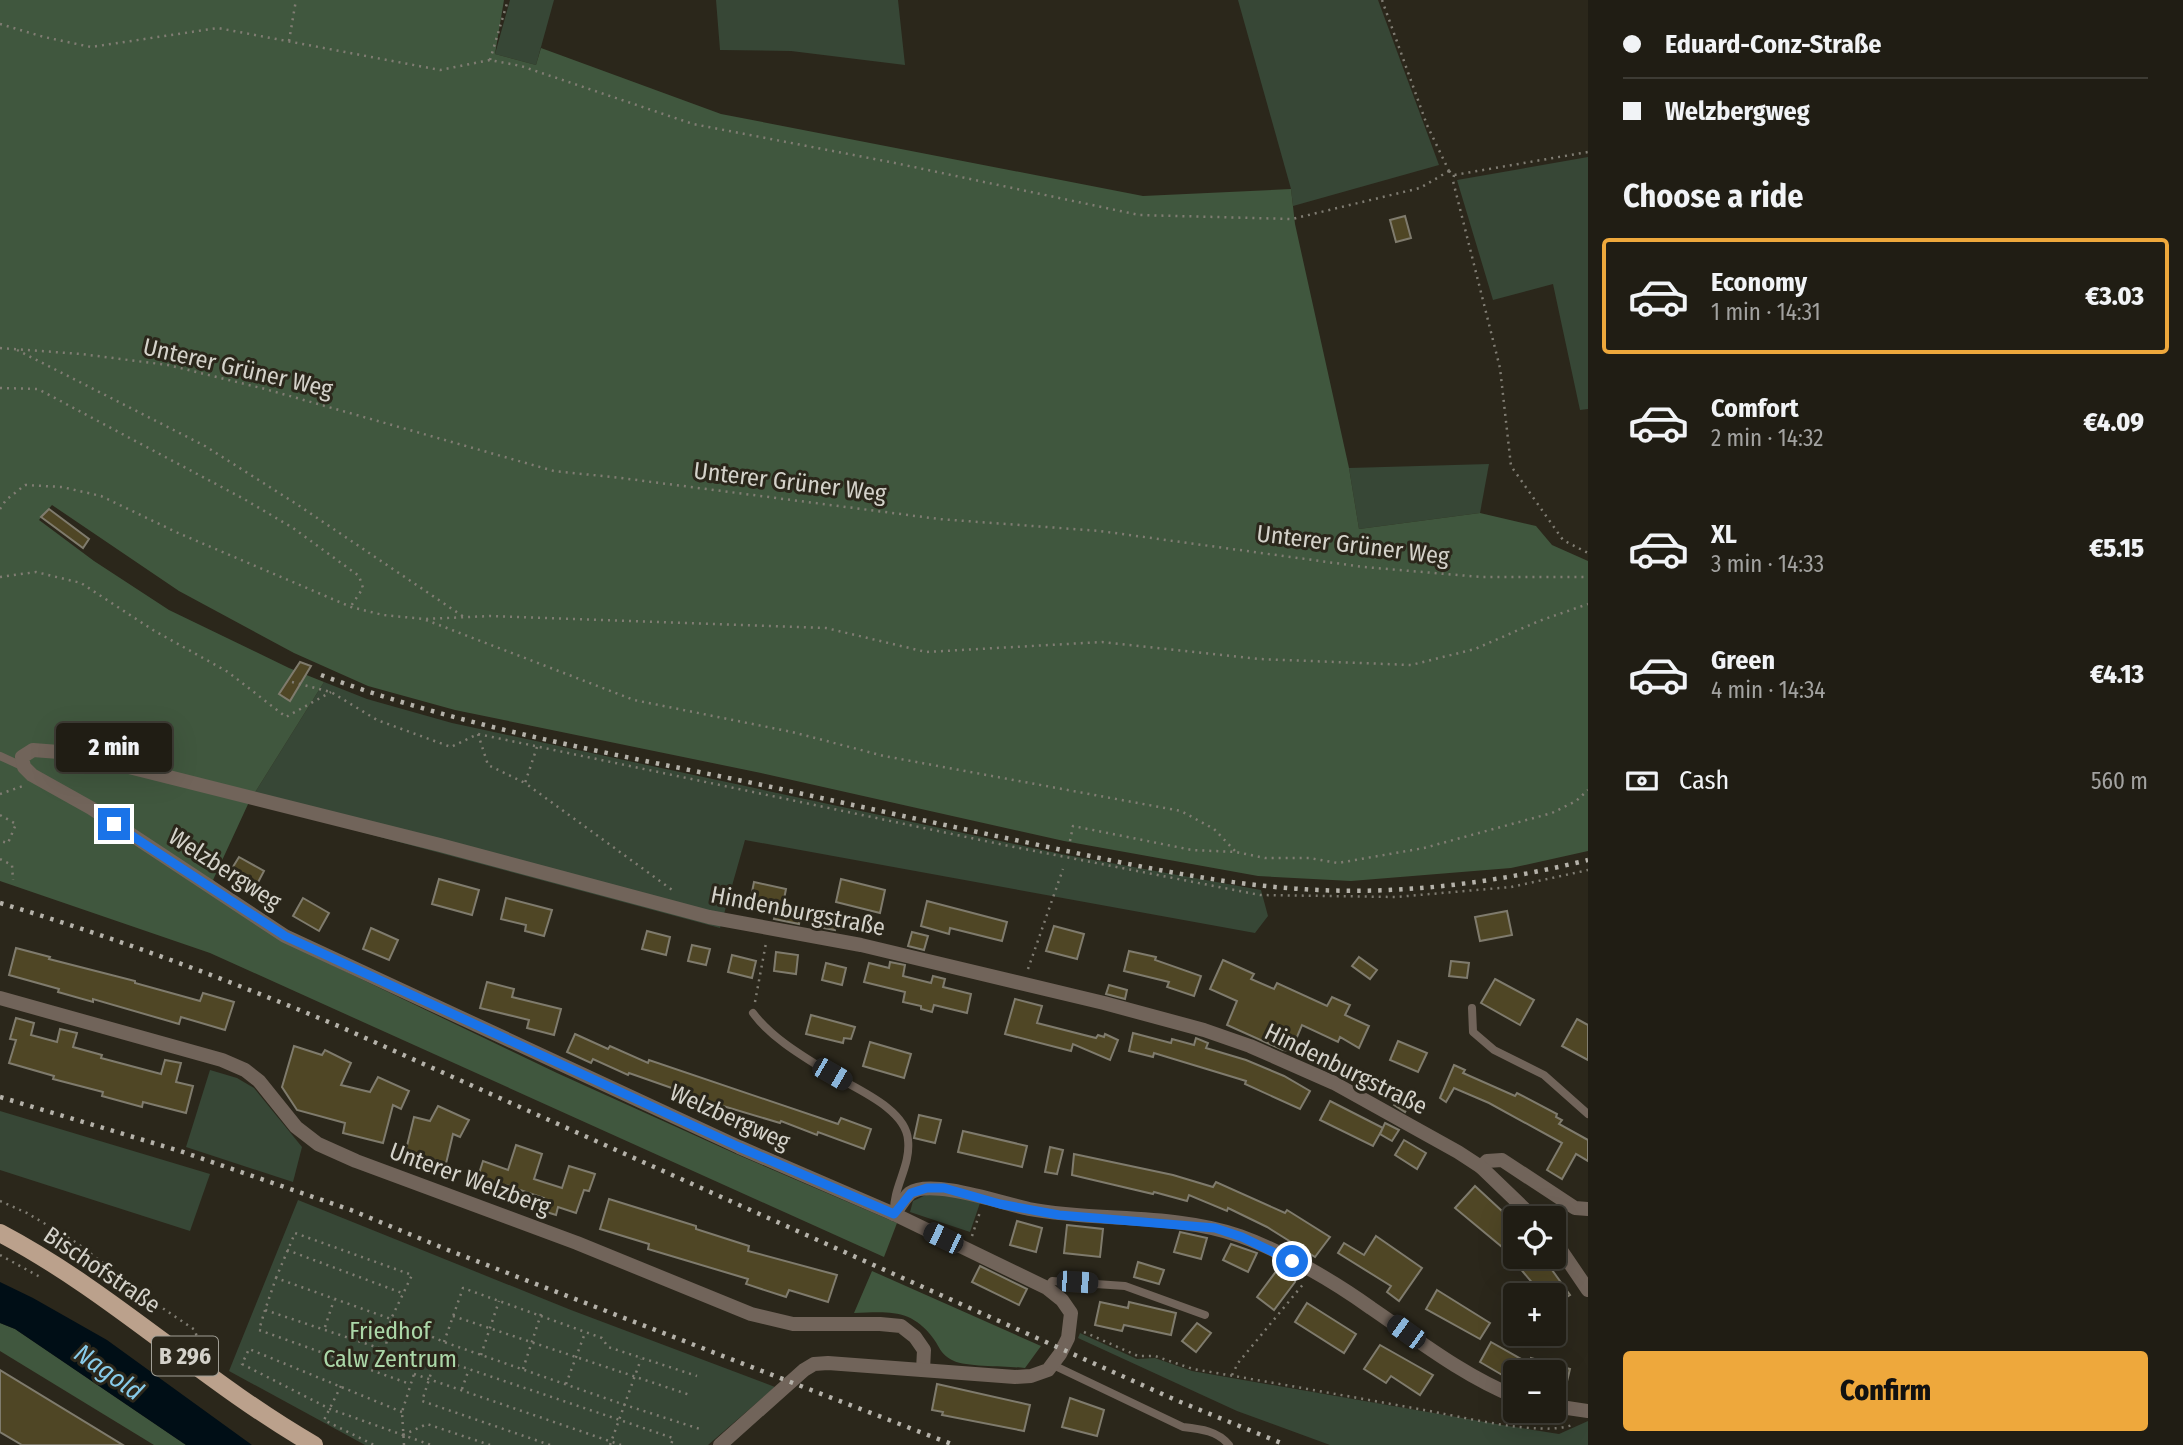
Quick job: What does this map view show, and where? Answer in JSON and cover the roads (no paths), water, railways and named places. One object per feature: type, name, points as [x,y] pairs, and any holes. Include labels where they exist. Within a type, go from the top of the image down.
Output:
[{"type":"main road","name":"Bischofstraße","points":[[0,1233],[70,1275],[244,1400],[314,1445]]},
{"type":"street","name":"Hindenburgstraße","points":[[24,767],[22,757],[33,750],[60,752],[113,763],[440,845],[626,896],[768,929],[860,946],[1116,1006],[1204,1030],[1250,1046],[1334,1083],[1481,1167],[1522,1206]]},
{"type":"street","name":"Welzbergweg","points":[[24,767],[40,780],[91,808],[285,936],[727,1142],[894,1214],[1047,1289],[1062,1300],[1071,1313],[1068,1338],[1053,1365]]},
{"type":"street","name":"Unterer Welzberg","points":[[0,998],[222,1060],[245,1070],[259,1081],[296,1128],[318,1144],[356,1161],[566,1238],[751,1314],[793,1324],[901,1326],[915,1336],[924,1350],[923,1370]]},
{"type":"street","points":[[1481,1167],[1487,1161],[1503,1160],[1575,1208],[1588,1209]]},
{"type":"street","points":[[894,1214],[911,1193],[927,1188],[944,1188],[1059,1215],[1215,1228],[1242,1237],[1312,1272],[1369,1306],[1442,1359],[1503,1392]]},
{"type":"street","points":[[1566,1258],[1588,1290]]},
{"type":"street","points":[[719,1445],[814,1364],[1015,1377],[1040,1374],[1053,1365]]},
{"type":"street","points":[[1566,1408],[1588,1411]]},
{"type":"lane","name":"Welzbergweg","points":[[0,756],[24,767]]},
{"type":"lane","points":[[1472,1008],[1473,1032],[1494,1050],[1544,1075],[1588,1114]]},
{"type":"lane","points":[[753,1013],[763,1027],[832,1074],[877,1100],[900,1119],[908,1136],[908,1161],[894,1198],[894,1214]]},
{"type":"lane","points":[[1047,1289],[1052,1281],[1125,1286],[1205,1315]]},
{"type":"lane","points":[[1053,1365],[1183,1427],[1206,1430],[1224,1438],[1229,1445]]},
{"type":"water","name":"Nagold","points":[[0,1282],[107,1340],[252,1445],[186,1445],[15,1329],[0,1323]]},
{"type":"railway","points":[[321,675],[491,727],[1115,861],[1216,880],[1284,888],[1386,890],[1488,880],[1588,860]]},
{"type":"railway","points":[[0,903],[173,961],[343,1028],[1178,1401],[1286,1445]]},
{"type":"railway","points":[[0,1097],[180,1151],[351,1210],[954,1445]]},
{"type":"park label","name":"Friedhof Calw Zentrum","points":[[390,1345]]}]
